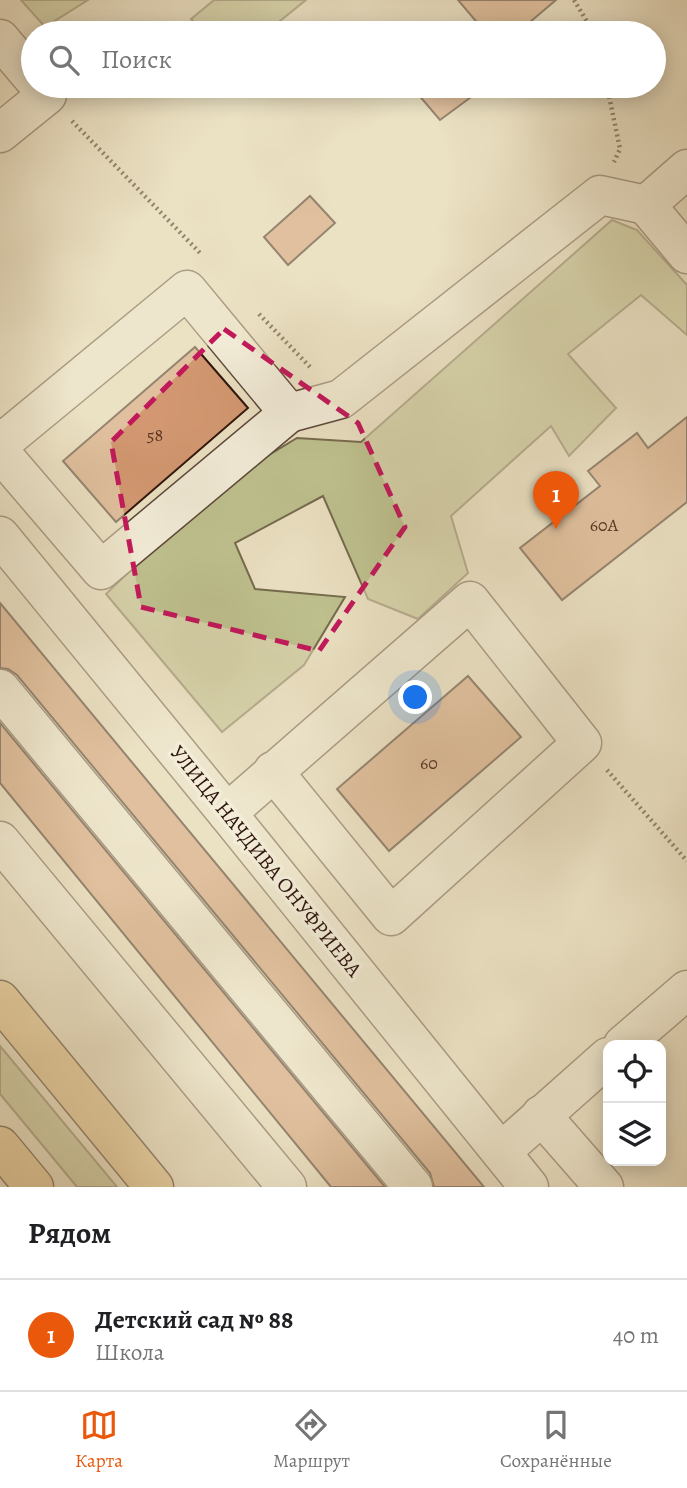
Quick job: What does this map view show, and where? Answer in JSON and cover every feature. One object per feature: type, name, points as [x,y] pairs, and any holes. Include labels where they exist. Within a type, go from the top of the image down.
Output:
[{"type":"main road","points":[[0,1000],[154,1187]]},
{"type":"main road","points":[[0,1146],[34,1187]]},
{"type":"street","points":[[0,40],[21,64]]},
{"type":"street","points":[[0,133],[30,98]]},
{"type":"street","points":[[646,205],[687,169]]},
{"type":"street","points":[[0,452],[101,570],[289,413],[341,399],[600,195],[646,205],[687,254]]},
{"type":"street","points":[[0,444],[187,290],[289,413]]},
{"type":"street","name":"УЛИЦА НАЧДИВА ОНУФРИЕВА","points":[[0,536],[228,813],[529,1187]]},
{"type":"street","points":[[228,813],[273,771],[470,601],[582,743],[391,916],[273,771]]},
{"type":"street","points":[[0,689],[413,1187]]},
{"type":"street","points":[[0,841],[288,1187]]},
{"type":"street","points":[[629,1040],[687,990]]},
{"type":"street","points":[[501,1152],[603,1062]]},
{"type":"street","points":[[541,1115],[604,1187]]},
{"type":"path","points":[[574,0],[587,21]]},
{"type":"path","points":[[52,98],[208,261]]},
{"type":"path","points":[[600,195],[620,149],[609,98]]},
{"type":"path","points":[[256,311],[341,399]]},
{"type":"path","points":[[582,743],[687,861]]},
{"type":"highlighted area","points":[[224,329],[358,423],[405,527],[319,651],[141,607],[111,442]]},
{"type":"green space","points":[[21,0],[88,0],[55,21],[40,21]]},
{"type":"green space","points":[[214,0],[306,0],[280,21],[191,19]]},
{"type":"green space","points":[[612,220],[637,230],[687,285],[687,335],[641,295],[568,354],[616,408],[569,456],[551,426],[451,516],[468,573],[418,619],[368,599],[323,496],[235,543],[255,589],[345,597],[304,665],[222,732],[106,594],[216,487],[297,438],[361,442]]},
{"type":"green space","points":[[0,1046],[117,1187],[77,1187],[0,1094]]},
{"type":"building","points":[[458,0],[556,0],[531,21],[476,21]]},
{"type":"building","points":[[421,98],[470,98],[440,120]]},
{"type":"building","points":[[310,196],[335,223],[288,265],[264,237]]},
{"type":"building","points":[[195,347],[248,408],[116,522],[63,461]]},
{"type":"building","points":[[687,417],[687,502],[562,600],[520,548],[600,486],[588,471],[637,433],[648,448]]},
{"type":"building","points":[[0,603],[484,1187],[434,1187],[430,1173],[17,675],[8,669],[0,668]]},
{"type":"building","points":[[468,676],[521,737],[389,851],[337,789]]},
{"type":"building","points":[[0,723],[385,1187],[331,1187],[0,783]]},
{"type":"place","name":"Детский сад № 88","points":[[556,529]]}]
